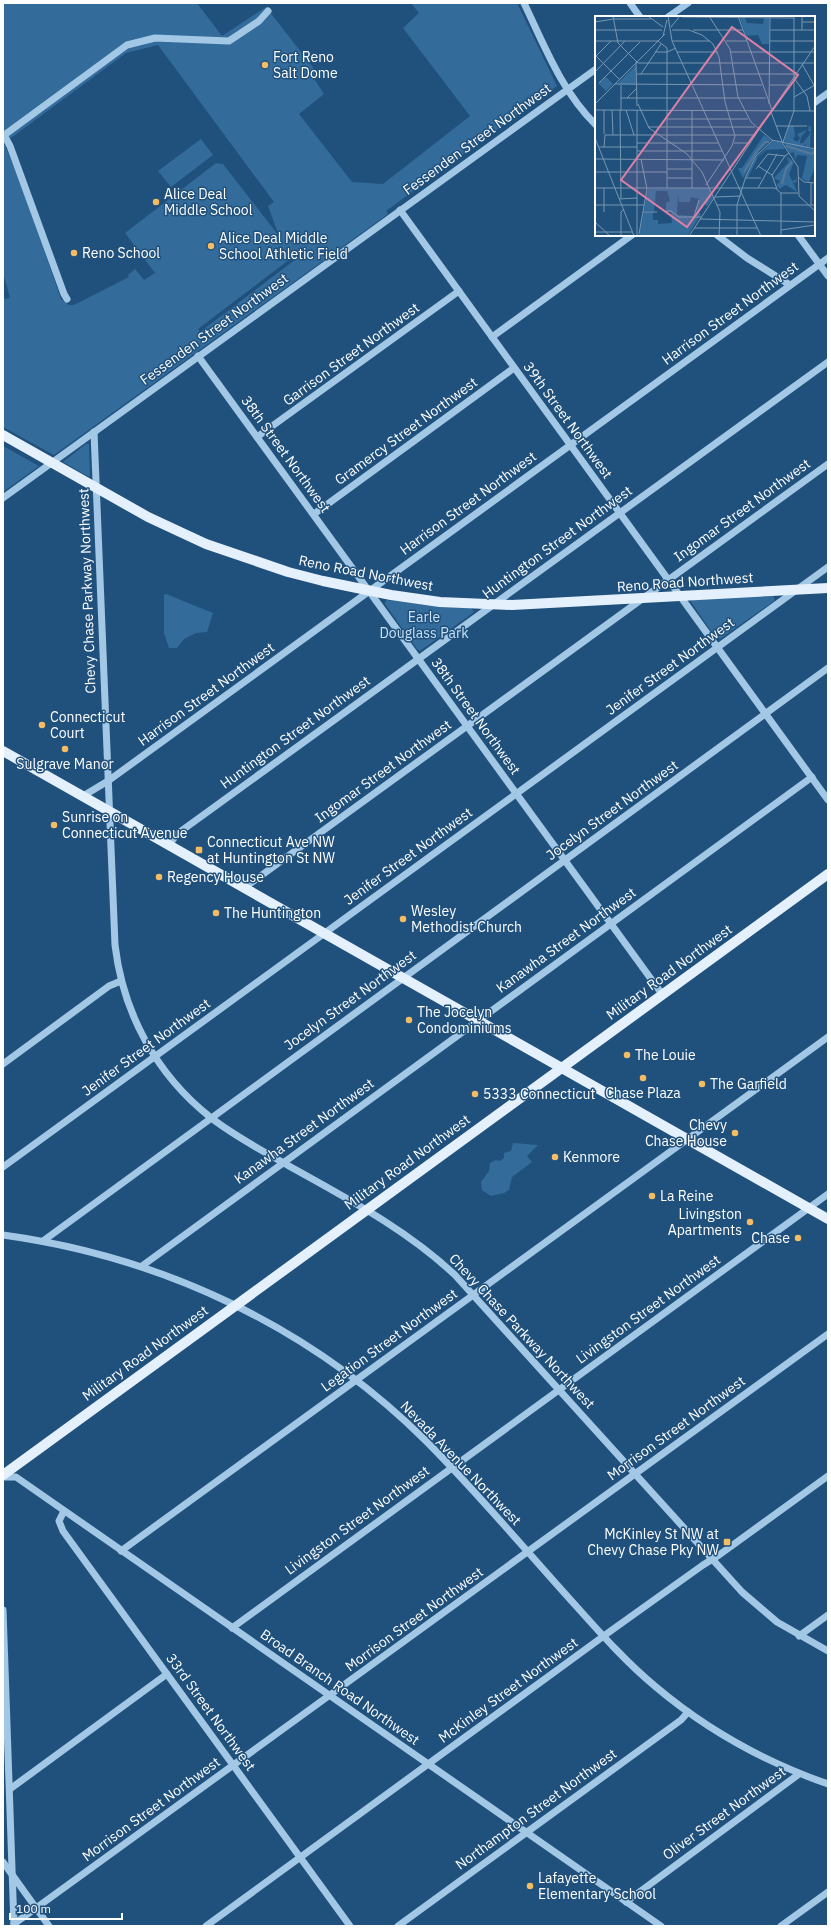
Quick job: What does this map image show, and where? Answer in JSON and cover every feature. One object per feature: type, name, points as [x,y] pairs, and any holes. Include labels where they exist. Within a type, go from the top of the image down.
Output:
[{"type":"main road","name":"Reno Road Northwest","points":[[3,435],[96,488],[168,526],[235,555],[309,578],[369,591],[421,600],[494,604],[552,604],[828,588]]},
{"type":"main road","points":[[3,751],[828,1219]]},
{"type":"main road","name":"Military Road Northwest","points":[[3,1476],[365,1209],[828,874]]},
{"type":"street","points":[[524,3],[560,79],[595,124]]},
{"type":"street","points":[[630,3],[639,16]]},
{"type":"street","points":[[669,16],[688,3]]},
{"type":"street","points":[[67,299],[10,146],[4,136],[127,45],[155,38],[228,41],[259,21],[268,11]]},
{"type":"street","name":"Fessenden Street Northwest","points":[[3,498],[595,70]]},
{"type":"street","points":[[815,102],[828,93]]},
{"type":"street","name":"39th Street Northwest","points":[[400,210],[828,800]]},
{"type":"street","points":[[492,337],[631,236]]},
{"type":"street","points":[[718,236],[747,258],[790,285]]},
{"type":"street","points":[[799,236],[828,276]]},
{"type":"street","name":"Harrison Street Northwest","points":[[83,796],[108,781],[828,258]]},
{"type":"street","name":"Garrison Street Northwest","points":[[258,437],[459,292]]},
{"type":"street","name":"38th Street Northwest","points":[[198,356],[662,994]]},
{"type":"street","name":"Huntington Street Northwest","points":[[169,845],[177,834],[619,512],[828,362]]},
{"type":"street","name":"Gramercy Street Northwest","points":[[314,514],[514,368]]},
{"type":"street","name":"Chevy Chase Parkway Northwest","points":[[94,432],[114,940],[121,981],[134,1020],[154,1057],[182,1092],[211,1118],[238,1136],[389,1223],[425,1249],[455,1275],[742,1592],[759,1608],[799,1636],[828,1651]]},
{"type":"street","name":"Ingomar Street Northwest","points":[[244,888],[828,464]]},
{"type":"street","name":"Jenifer Street Northwest","points":[[3,1167],[828,567]]},
{"type":"street","name":"Jocelyn Street Northwest","points":[[43,1241],[828,668]]},
{"type":"street","name":"Kanawha Street Northwest","points":[[142,1266],[812,777]]},
{"type":"street","points":[[3,1064],[109,986],[121,981]]},
{"type":"street","name":"Legation Street Northwest","points":[[121,1551],[828,1037]]},
{"type":"street","name":"Livingston Street Northwest","points":[[232,1628],[828,1194]]},
{"type":"street","name":"Nevada Avenue Northwest","points":[[3,1235],[43,1241],[88,1251],[142,1266],[195,1286],[235,1305],[298,1339],[357,1380],[402,1418],[451,1468],[604,1636],[643,1676],[688,1712],[742,1746],[799,1774],[828,1784]]},
{"type":"street","name":"Morrison Street Northwest","points":[[14,1925],[828,1334]]},
{"type":"street","name":"Broad Branch Road Northwest","points":[[3,1476],[16,1477],[661,1926]]},
{"type":"street","name":"McKinley Street Northwest","points":[[206,1926],[604,1636],[828,1476]]},
{"type":"street","name":"33rd Street Northwest","points":[[64,1511],[59,1521],[63,1531],[350,1926]]},
{"type":"street","points":[[3,1610],[14,1925]]},
{"type":"street","points":[[799,1636],[828,1615]]},
{"type":"street","points":[[10,1790],[167,1674]]},
{"type":"street","name":"Northampton Street Northwest","points":[[398,1926],[681,1720],[688,1712]]},
{"type":"street","name":"Oliver Street Northwest","points":[[626,1902],[799,1774]]},
{"type":"street","points":[[3,1862],[49,1926]]},
{"type":"street","points":[[3,1876],[12,1875]]},
{"type":"street","points":[[781,1926],[828,1892]]},
{"type":"green space","points":[[3,3],[197,3],[222,36],[266,7],[319,75],[313,77],[324,94],[299,114],[352,182],[383,184],[470,116],[403,28],[419,13],[411,3],[517,3],[557,86],[386,211],[388,214],[54,455],[3,427],[3,299],[10,298],[3,272]],"holes":[[[158,45],[274,202],[268,206],[279,236],[223,164],[216,163],[125,233],[155,273],[144,280],[135,269],[128,275],[129,277],[74,305],[69,305],[61,299],[21,184],[4,143],[126,53]],[[294,256],[296,259],[200,332],[198,329]]]},
{"type":"green space","points":[[201,139],[213,155],[171,187],[158,171]]},
{"type":"green space","points":[[86,444],[89,444],[89,477],[63,462]]},
{"type":"green space","points":[[3,446],[39,466],[3,492]]},
{"type":"green space","points":[[166,594],[213,613],[207,632],[196,633],[184,639],[177,648],[169,648],[164,633],[164,595]]},
{"type":"green space","points":[[774,596],[774,601],[720,639],[716,638],[691,602],[693,599]]},
{"type":"green space","name":"Earle Douglass Park","points":[[386,600],[471,608],[474,612],[420,651],[417,649],[385,604]]},
{"type":"green space","points":[[513,1143],[538,1145],[527,1156],[532,1162],[512,1177],[509,1190],[504,1193],[491,1196],[482,1190],[481,1182],[489,1171],[490,1163],[496,1160],[500,1161],[504,1158],[504,1153],[511,1151]]},
{"type":"place","name":"Fort Reno Salt Dome","points":[[265,65]]},
{"type":"place","name":"Alice Deal Middle School","points":[[156,202]]},
{"type":"place","name":"Alice Deal Middle School Athletic Field","points":[[211,246]]},
{"type":"place","name":"Reno School","points":[[74,253]]},
{"type":"place","name":"Connecticut Court","points":[[42,725]]},
{"type":"place","name":"Sulgrave Manor","points":[[65,749]]},
{"type":"place","name":"Sunrise on Connecticut Avenue","points":[[54,825]]},
{"type":"place","name":"Connecticut Ave NW at Huntington St NW","points":[[199,850]]},
{"type":"place","name":"Regency House","points":[[159,877]]},
{"type":"place","name":"The Huntington","points":[[216,913]]},
{"type":"place","name":"Wesley Methodist Church","points":[[403,919]]},
{"type":"place","name":"The Jocelyn Condominiums","points":[[409,1020]]},
{"type":"place","name":"The Louie","points":[[627,1055]]},
{"type":"place","name":"Chase Plaza","points":[[643,1078]]},
{"type":"place","name":"The Garfield","points":[[702,1084]]},
{"type":"place","name":"5333 Connecticut","points":[[475,1094]]},
{"type":"place","name":"Chevy Chase House","points":[[735,1133]]},
{"type":"place","name":"Kenmore","points":[[555,1157]]},
{"type":"place","name":"La Reine","points":[[652,1196]]},
{"type":"place","name":"Livingston Apartments","points":[[750,1222]]},
{"type":"place","name":"Chase","points":[[798,1238]]},
{"type":"place","name":"McKinley St NW at Chevy Chase Pky NW","points":[[727,1542]]},
{"type":"place","name":"Lafayette Elementary School","points":[[530,1886]]}]
